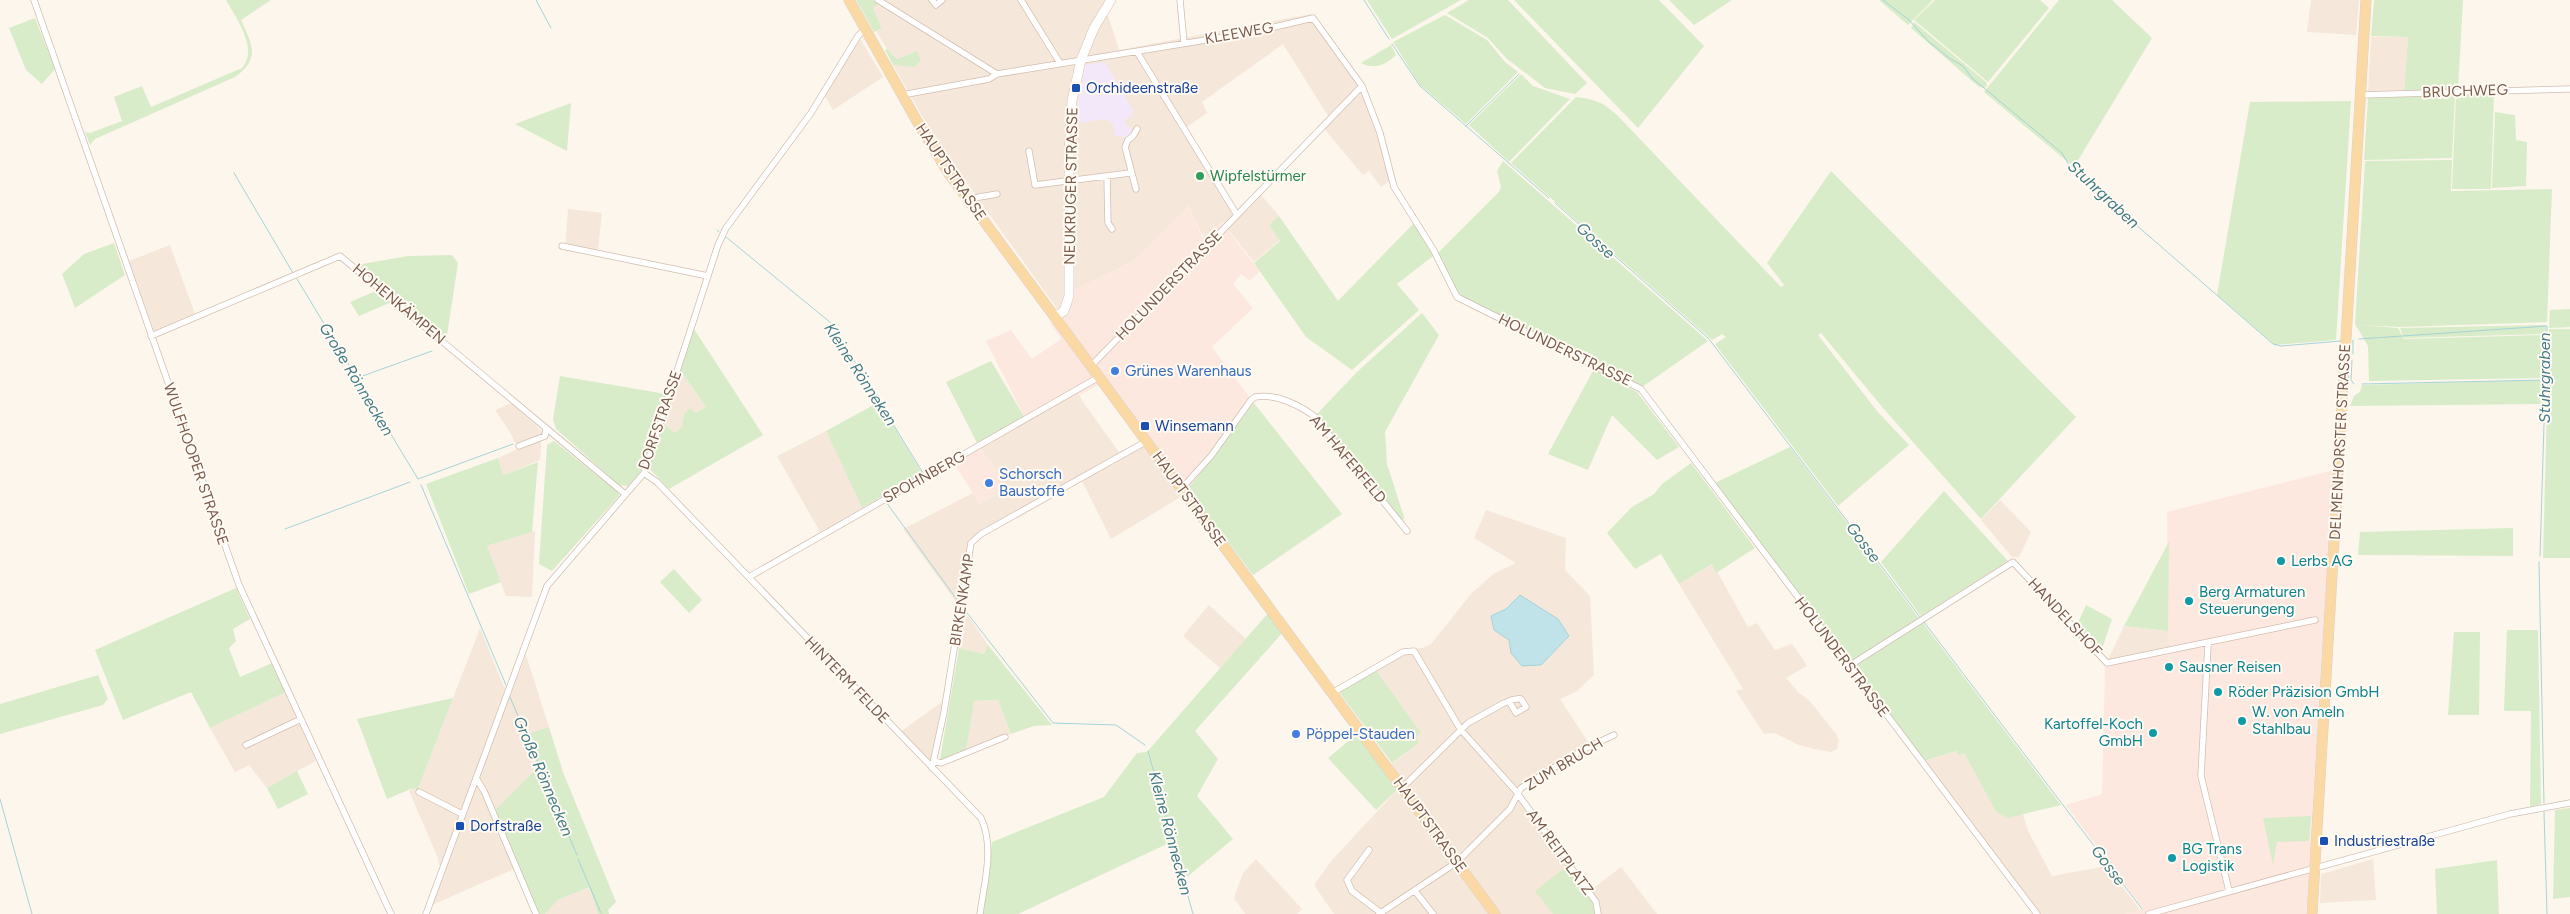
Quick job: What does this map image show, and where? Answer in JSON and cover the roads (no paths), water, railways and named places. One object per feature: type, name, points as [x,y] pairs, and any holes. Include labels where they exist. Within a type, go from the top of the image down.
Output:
[{"type":"main road","name":"HAUPTSTRASSE","points":[[849,0],[935,152],[968,199],[1495,914]]},
{"type":"main road","name":"DELMENHORSTER STRASSE","points":[[2312,914],[2366,0]]},
{"type":"street","name":"WULFHOOPER STRASSE","points":[[34,0],[239,585],[391,914]]},
{"type":"street","points":[[878,0],[997,74]]},
{"type":"street","points":[[932,0],[936,5],[942,0]]},
{"type":"street","points":[[1021,0],[1060,63]]},
{"type":"street","name":"NEUKRUGER STRASSE","points":[[1056,316],[1064,311],[1069,296],[1069,180],[1072,101],[1081,60],[1094,28],[1111,0]]},
{"type":"street","points":[[1180,0],[1184,43]]},
{"type":"street","name":"KLEEWEG","points":[[1081,60],[1249,33],[1313,18],[1362,86]]},
{"type":"street","name":"DORFSTRASSE","points":[[426,914],[547,586],[644,473],[718,245],[734,213],[811,113],[858,36],[865,29]]},
{"type":"street","points":[[1136,52],[1237,215]]},
{"type":"street","points":[[902,95],[989,79],[997,74],[1081,60]]},
{"type":"street","name":"HOLUNDERSTRASSE","points":[[1091,366],[1362,86],[1380,132],[1394,187],[1433,249],[1457,296],[1641,389],[2036,914]]},
{"type":"street","name":"BRUCHWEG","points":[[2361,95],[2570,89]]},
{"type":"street","points":[[1136,189],[1130,173],[1126,142],[1137,129]]},
{"type":"street","points":[[1029,151],[1035,186],[1130,173]]},
{"type":"street","points":[[1107,176],[1108,222],[1112,229]]},
{"type":"street","points":[[968,199],[997,194]]},
{"type":"street","points":[[562,246],[708,276]]},
{"type":"street","name":"HOHENKÄMPEN","points":[[151,336],[340,256],[625,494]]},
{"type":"street","name":"SPOHNBERG","points":[[749,577],[1099,377]]},
{"type":"street","name":"AM HAFERFELD","points":[[1182,488],[1211,456],[1251,400],[1262,395],[1299,405],[1314,416],[1406,531]]},
{"type":"street","points":[[519,446],[545,436],[546,428]]},
{"type":"street","name":"BIRKENKAMP","points":[[932,768],[971,543],[981,534],[1147,441]]},
{"type":"street","name":"HINTERM FELDE","points":[[644,473],[657,482],[981,818],[987,833],[988,855],[980,914]]},
{"type":"street","name":"HANDELSHOF","points":[[1849,666],[2013,562],[2107,663],[2208,644],[2315,620]]},
{"type":"street","points":[[2208,644],[2201,776],[2229,891]]},
{"type":"street","name":"AM REITPLATZ","points":[[1332,693],[1402,652],[1414,651],[1461,730],[1518,792],[1596,902],[1598,914]]},
{"type":"street","points":[[1402,788],[1468,723],[1509,701]]},
{"type":"street","points":[[246,745],[301,718]]},
{"type":"street","name":"ZUM BRUCH","points":[[1380,913],[1456,862],[1510,809],[1521,788],[1586,748],[1614,734]]},
{"type":"street","points":[[934,761],[941,763],[1005,737]]},
{"type":"street","points":[[476,778],[484,791],[536,914]]},
{"type":"street","points":[[419,792],[462,814]]},
{"type":"street","points":[[2150,914],[2510,814],[2570,802]]},
{"type":"street","points":[[1369,850],[1347,880],[1352,891],[1380,913]]},
{"type":"street","points":[[1415,890],[1433,914]]},
{"type":"water","points":[[1520,595],[1558,619],[1569,636],[1541,665],[1522,666],[1511,653],[1509,640],[1494,630],[1491,616],[1506,609]]},
{"type":"waterway","points":[[536,0],[551,28]]},
{"type":"waterway","name":"Gosse","points":[[1364,0],[1389,39]]},
{"type":"waterway","name":"Stuhrgraben","points":[[1883,0],[1909,20],[1928,41],[1949,58],[1963,66],[1972,78],[2062,153],[2070,167],[2273,344],[2281,346],[2341,341]]},
{"type":"waterway","name":"Gosse","points":[[1392,44],[1420,86],[1549,198]]},
{"type":"waterway","points":[[1466,126],[1519,74]]},
{"type":"waterway","points":[[234,173],[293,273]]},
{"type":"waterway","name":"Gosse","points":[[1555,203],[1709,339],[1920,617]]},
{"type":"waterway","name":"Kleine Rönneken","points":[[726,237],[831,323],[923,473],[882,497]]},
{"type":"waterway","name":"Große Rönnecken","points":[[297,279],[418,479],[513,444]]},
{"type":"waterway","name":"Stuhrgraben","points":[[2359,339],[2547,326],[2540,556]]},
{"type":"waterway","points":[[2353,340],[2353,354]]},
{"type":"waterway","points":[[357,378],[432,351]]},
{"type":"waterway","points":[[2352,360],[2351,380],[2354,384]]},
{"type":"waterway","points":[[2362,384],[2545,380]]},
{"type":"waterway","points":[[285,529],[410,482]]},
{"type":"waterway","name":"Große Rönnecken","points":[[421,485],[506,685]]},
{"type":"waterway","name":"Kleine Rönneken","points":[[886,502],[958,601]]},
{"type":"waterway","name":"Stuhrgraben","points":[[2539,562],[2544,803]]},
{"type":"waterway","name":"Kleine Rönneken","points":[[964,609],[1053,723],[1116,725],[1145,745]]},
{"type":"waterway","name":"Gosse","points":[[1924,622],[2142,909]]},
{"type":"waterway","name":"Große Rönnecken","points":[[510,697],[577,855]]},
{"type":"waterway","name":"Kleine Rönnecken","points":[[1148,751],[1193,914]]},
{"type":"waterway","points":[[0,799],[32,914]]},
{"type":"waterway","name":"Stuhrgraben","points":[[2544,812],[2547,914]]},
{"type":"waterway","name":"Große Rönnecken","points":[[578,859],[601,913]]},
{"type":"place","name":"Orchideenstraße","points":[[1076,88]]},
{"type":"place","name":"Wipfelstürmer","points":[[1200,176]]},
{"type":"place","name":"Grünes Warenhaus","points":[[1115,371]]},
{"type":"place","name":"Winsemann","points":[[1145,426]]},
{"type":"place","name":"Schorsch Baustoffe","points":[[989,483]]},
{"type":"place","name":"Lerbs AG","points":[[2281,561]]},
{"type":"place","name":"Berg Armaturen Steuerungeng","points":[[2189,601]]},
{"type":"place","name":"Sausner Reisen","points":[[2169,667]]},
{"type":"place","name":"Röder Präzision GmbH","points":[[2218,692]]},
{"type":"place","name":"W. von Ameln Stahlbau","points":[[2242,721]]},
{"type":"place","name":"Kartoffel-Koch GmbH","points":[[2153,733]]},
{"type":"place","name":"Pöppel-Stauden","points":[[1296,734]]},
{"type":"place","name":"Dorfstraße","points":[[460,826]]},
{"type":"place","name":"Industriestraße","points":[[2324,841]]},
{"type":"place","name":"BG Trans Logistik","points":[[2172,858]]}]
